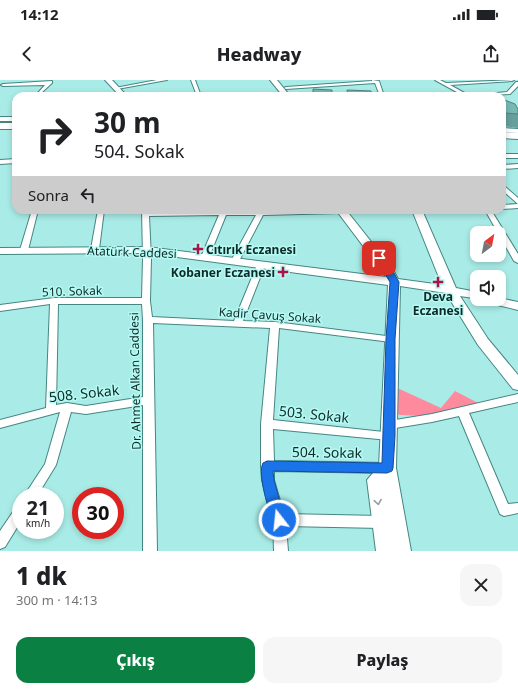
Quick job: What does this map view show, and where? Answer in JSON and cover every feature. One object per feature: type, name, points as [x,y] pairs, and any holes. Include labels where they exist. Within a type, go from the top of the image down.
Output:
[{"type":"main road","points":[[0,123],[12,123]]},
{"type":"main road","points":[[0,127],[12,127]]},
{"type":"main road","points":[[506,131],[518,132]]},
{"type":"main road","points":[[506,136],[518,137]]},
{"type":"street","points":[[1,88],[7,80]]},
{"type":"street","points":[[100,80],[112,92]]},
{"type":"street","points":[[108,80],[120,92]]},
{"type":"street","points":[[117,88],[166,80]]},
{"type":"street","points":[[193,80],[198,92]]},
{"type":"street","points":[[273,80],[284,92]]},
{"type":"street","points":[[278,80],[289,92]]},
{"type":"street","points":[[437,80],[460,92]]},
{"type":"street","points":[[445,84],[512,80]]},
{"type":"street","points":[[286,88],[376,81],[380,92]]},
{"type":"street","points":[[1,88],[50,82]]},
{"type":"street","points":[[42,92],[50,82]]},
{"type":"street","points":[[506,93],[518,83]]},
{"type":"street","points":[[0,119],[12,119]]},
{"type":"street","points":[[506,156],[518,156]]},
{"type":"street","points":[[0,162],[12,161]]},
{"type":"street","points":[[506,167],[518,166]]},
{"type":"street","points":[[506,190],[518,202]]},
{"type":"street","points":[[506,207],[518,206]]},
{"type":"street","points":[[24,250],[34,214]]},
{"type":"street","points":[[95,250],[101,214]]},
{"type":"street","name":"Dr. Ahmet Alkan Caddesi","points":[[145,214],[147,250],[146,301],[148,320],[150,551]]},
{"type":"street","points":[[206,257],[223,214]]},
{"type":"street","points":[[235,261],[260,214]]},
{"type":"street","points":[[343,214],[388,270],[394,282],[387,468],[401,551]]},
{"type":"street","points":[[419,214],[451,290],[483,342],[518,385]]},
{"type":"street","points":[[490,214],[517,257]]},
{"type":"street","name":"Atatürk Caddesi","points":[[0,251],[147,250],[394,282],[451,290],[470,294]]},
{"type":"street","points":[[238,323],[261,265]]},
{"type":"street","points":[[51,410],[54,301]]},
{"type":"street","name":"510. Sokak","points":[[0,308],[54,301],[146,301]]},
{"type":"street","points":[[506,303],[518,306]]},
{"type":"street","name":"Kadir Çavuş Sokak","points":[[148,320],[275,325],[391,339]]},
{"type":"street","points":[[267,424],[275,325]]},
{"type":"street","name":"503. Sokak","points":[[281,551],[279,520],[268,480],[267,424],[389,430],[462,410],[518,398]]},
{"type":"street","name":"508. Sokak","points":[[0,424],[67,407],[86,410],[148,400]]},
{"type":"street","points":[[36,487],[50,465],[67,407]]},
{"type":"street","points":[[462,410],[504,510],[518,508]]},
{"type":"street","name":"504. Sokak","points":[[267,466],[387,468]]},
{"type":"street","points":[[386,551],[376,480],[387,468]]},
{"type":"street","points":[[279,520],[382,522]]},
{"type":"street","points":[[0,543],[12,524]]},
{"type":"shaded area","points":[[395,387],[441,408],[455,391],[480,404],[422,416],[400,415],[392,411]]},
{"type":"building","points":[[313,89],[332,90],[332,92],[313,92]]},
{"type":"building","points":[[347,90],[371,92],[347,92]]},
{"type":"building","points":[[506,101],[515,104],[518,109],[518,114],[506,113]]},
{"type":"place","name":"Cıtırık Eczanesi","points":[[198,249]]},
{"type":"place","name":"Kobaner Eczanesi","points":[[283,272]]},
{"type":"place","name":"Deva Eczanesi","points":[[438,282]]},
{"type":"route","points":[[279,520],[268,480],[267,466],[387,468],[394,282],[388,270],[379,258]]}]
